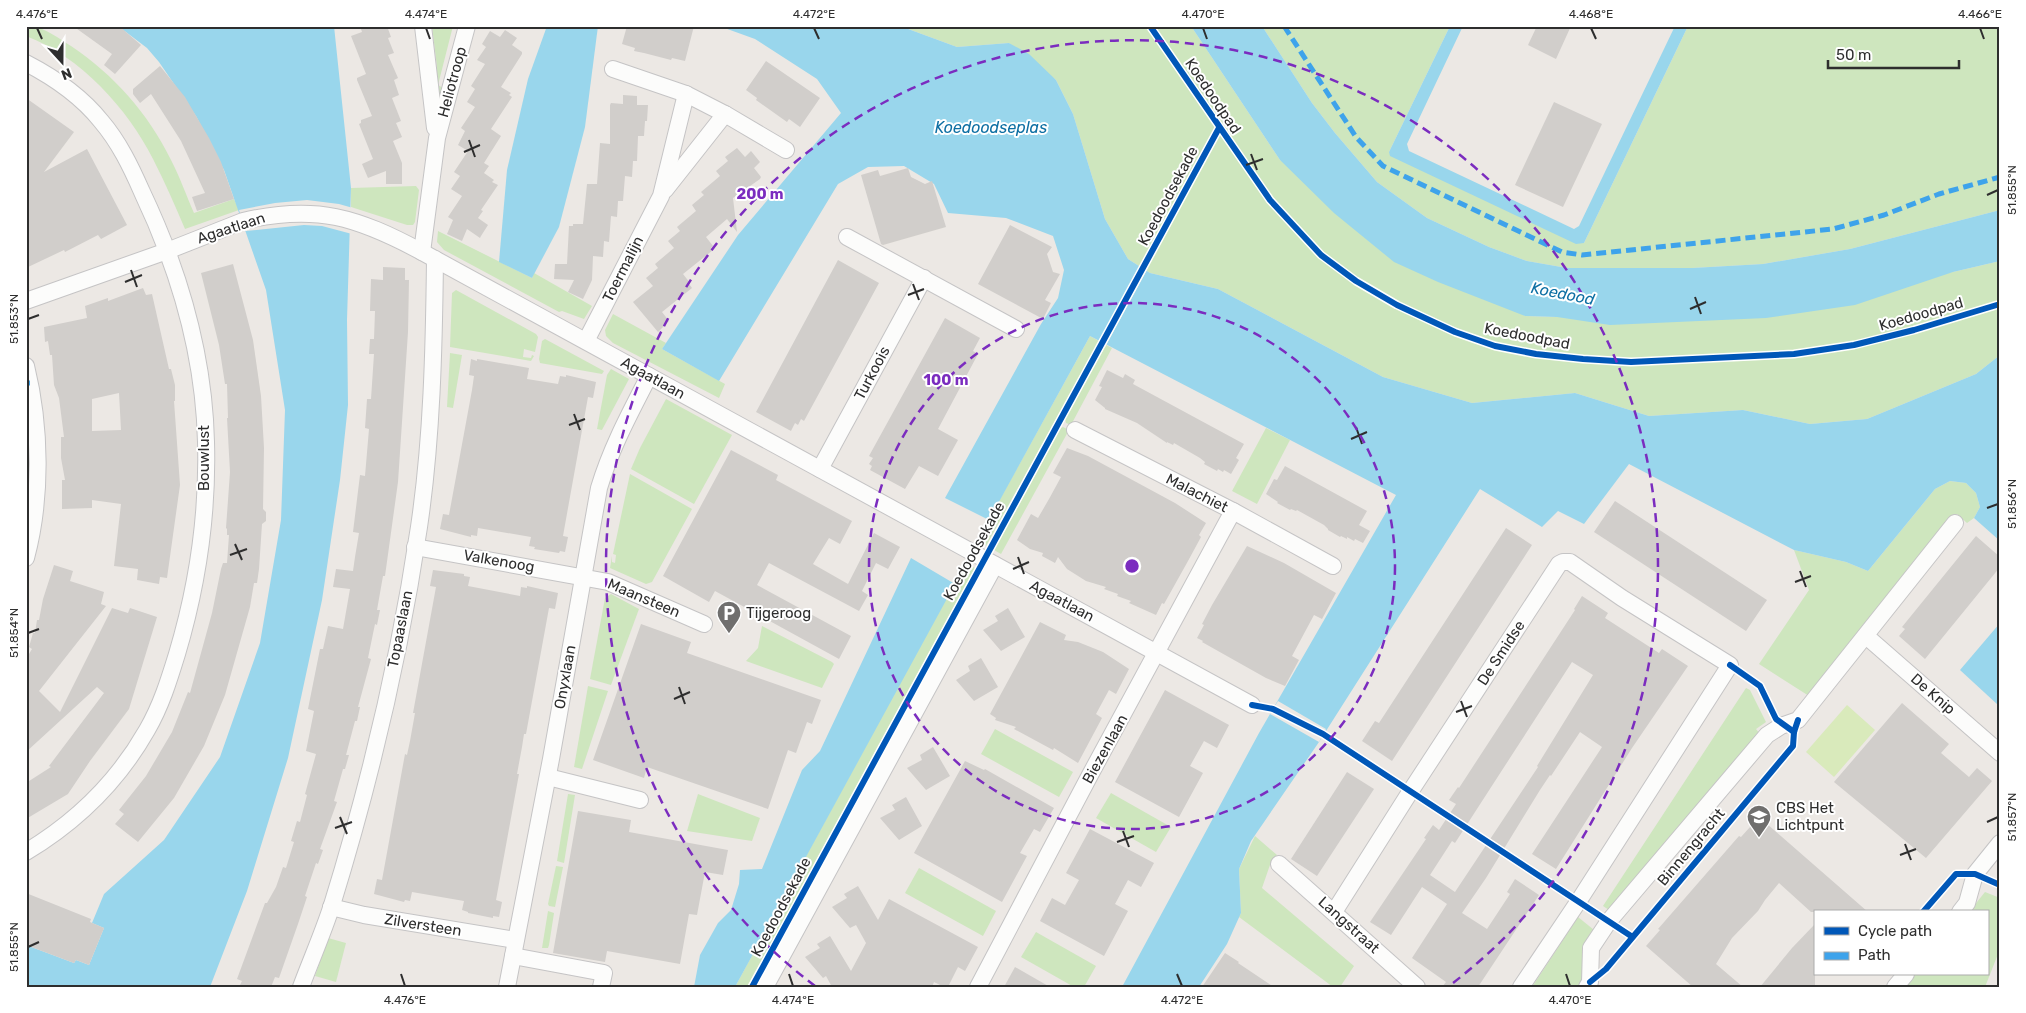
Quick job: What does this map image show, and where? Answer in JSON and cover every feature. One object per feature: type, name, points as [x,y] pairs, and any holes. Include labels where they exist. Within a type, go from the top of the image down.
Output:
[{"type":"street","name":"Heliotroop","points":[[423,26],[437,138],[429,256]]},
{"type":"street","name":"Heliotroop","points":[[437,138],[467,26]]},
{"type":"street","name":"Bouwlust","points":[[26,63],[70,90],[102,123],[119,146],[134,175],[167,251],[193,339],[205,426],[206,466],[202,522],[188,615],[162,700],[148,729],[130,757],[87,807],[43,842],[26,852]]},
{"type":"street","points":[[613,69],[686,94],[725,114],[786,150]]},
{"type":"street","name":"Toermalijn","points":[[661,196],[686,94]]},
{"type":"street","name":"Toermalijn","points":[[586,342],[661,196],[725,114]]},
{"type":"street","name":"Agaatlaan","points":[[26,301],[167,251],[242,221],[274,215],[312,213],[333,216],[366,225],[429,256],[1158,652],[1252,705]]},
{"type":"street","points":[[847,237],[1016,329]]},
{"type":"street","name":"Topaaslaan","points":[[301,987],[331,907],[378,744],[415,547],[420,517],[432,387],[429,256]]},
{"type":"street","name":"Turkoois","points":[[820,469],[924,278]]},
{"type":"street","points":[[26,366],[35,421],[37,464],[35,507],[27,554]]},
{"type":"street","name":"Onyxlaan","points":[[507,987],[548,777],[599,488],[607,461],[622,426],[649,376]]},
{"type":"street","name":"Malachiet","points":[[1075,430],[1233,511],[1333,566]]},
{"type":"street","name":"Biezenlaan","points":[[978,987],[1233,511]]},
{"type":"street","name":"Binnengracht","points":[[1587,987],[1590,982],[1591,948],[1609,921],[1767,735],[1781,726],[1798,720],[1955,523]]},
{"type":"street","name":"Valkenoog","points":[[415,547],[583,577]]},
{"type":"street","name":"De Smidse","points":[[1334,912],[1559,564],[1570,562],[1622,598],[1730,665],[1578,902],[1520,987]]},
{"type":"street","name":"Koedoodsekade","points":[[765,987],[995,565]]},
{"type":"street","name":"Maansteen","points":[[583,577],[608,582],[704,624]]},
{"type":"street","name":"De Knip","points":[[1866,636],[2000,753]]},
{"type":"street","points":[[548,777],[640,800]]},
{"type":"street","points":[[1962,910],[1967,903],[1975,874],[2000,843]]},
{"type":"street","name":"Langstraat","points":[[1279,864],[1417,987]]},
{"type":"street","name":"Zilversteen","points":[[331,907],[514,948],[604,973],[601,987]]},
{"type":"street","points":[[1895,987],[1904,976]]},
{"type":"green space","points":[[26,26],[44,30],[71,46],[102,69],[128,96],[152,126],[162,143],[194,213],[234,199],[239,210],[185,229],[166,185],[143,140],[116,103],[100,86],[65,57],[46,45],[26,36]]},
{"type":"green space","points":[[432,26],[453,26],[438,85],[443,88],[439,105],[433,68],[437,67]]},
{"type":"green space","points":[[900,26],[1191,26],[1280,160],[1525,316],[1557,317],[1953,272],[2000,261],[2000,355],[1976,374],[1867,419],[1810,424],[1743,410],[1649,416],[1575,393],[1472,403],[1383,377],[1218,289],[1150,273],[1128,259],[1105,219],[1073,114],[1056,80],[1009,43],[957,47]]},
{"type":"green space","points":[[1262,26],[1450,26],[1389,152],[1584,243],[1688,26],[2000,26],[2000,210],[1850,249],[1763,264],[1692,268],[1567,268],[1527,261],[1489,247],[1427,218],[1377,182],[1312,103]]},
{"type":"green space","points":[[416,186],[419,190],[413,225],[407,225],[351,207],[351,188]]},
{"type":"green space","points":[[438,231],[532,278],[534,273],[592,306],[584,319],[562,311],[559,312],[444,250],[437,242]]},
{"type":"green space","points":[[456,290],[536,334],[538,337],[535,352],[524,349],[523,357],[531,358],[532,355],[534,356],[531,361],[450,347],[452,293]]},
{"type":"green space","points":[[613,314],[666,343],[662,349],[725,384],[719,398],[613,343],[606,336],[605,330]]},
{"type":"green space","points":[[1090,336],[1099,341],[986,546],[977,541]]},
{"type":"green space","points":[[545,339],[604,371],[602,374],[540,363],[542,341]]},
{"type":"green space","points":[[1106,345],[1112,348],[1071,425],[1066,423],[1065,419]]},
{"type":"green space","points":[[450,353],[462,355],[453,408],[447,407]]},
{"type":"green space","points":[[611,369],[629,379],[602,430],[597,429],[607,375]]},
{"type":"green space","points":[[666,399],[732,435],[694,504],[631,469]]},
{"type":"green space","points":[[1063,427],[1069,430],[1001,554],[994,550]]},
{"type":"green space","points":[[1266,428],[1290,440],[1257,504],[1232,491]]},
{"type":"green space","points":[[630,474],[692,509],[652,582],[646,584],[610,568],[612,556],[612,562],[615,563],[616,555],[613,554]]},
{"type":"green space","points":[[1950,481],[1966,483],[1976,493],[1980,507],[1974,518],[1967,523],[1957,514],[1809,696],[1759,664],[1809,590],[1794,550],[1846,562],[1868,571],[1935,489]]},
{"type":"green space","points":[[965,563],[975,568],[747,987],[735,987]]},
{"type":"green space","points":[[611,594],[639,609],[611,685],[590,679],[605,598]]},
{"type":"green space","points":[[762,626],[834,664],[822,688],[746,661],[758,648]]},
{"type":"green space","points":[[588,686],[608,691],[582,769],[574,767]]},
{"type":"green space","points":[[1746,688],[1750,690],[1766,722],[1756,729],[1760,734],[1612,912],[1603,906]]},
{"type":"green space","points":[[1847,705],[1875,730],[1834,777],[1806,752]]},
{"type":"green space","points":[[995,729],[1073,772],[1059,797],[981,754]]},
{"type":"green space","points":[[1111,793],[1171,827],[1156,852],[1096,818]]},
{"type":"green space","points":[[568,794],[575,795],[564,863],[557,861]]},
{"type":"green space","points":[[698,794],[760,818],[752,841],[687,831]]},
{"type":"green space","points":[[1255,836],[1277,855],[1271,862],[1262,888],[1354,966],[1340,987],[1333,987],[1239,917],[1241,913],[1239,869]]},
{"type":"green space","points":[[556,866],[563,867],[555,907],[548,904]]},
{"type":"green space","points":[[919,868],[996,911],[983,936],[905,893]]},
{"type":"green space","points":[[1985,892],[2000,898],[2000,949],[1985,987],[1904,987],[1913,976],[1988,976],[1988,910],[1971,910]]},
{"type":"green space","points":[[548,911],[554,913],[549,945],[548,948],[542,948]]},
{"type":"green space","points":[[1578,917],[1594,930],[1582,987],[1532,987]]},
{"type":"green space","points":[[1036,932],[1096,966],[1084,987],[1074,987],[1021,957]]},
{"type":"green space","points":[[328,938],[346,943],[336,982],[315,976]]},
{"type":"water","points":[[118,26],[334,26],[351,188],[347,320],[348,405],[340,480],[322,600],[288,758],[247,891],[210,987],[26,987],[26,945],[74,963],[76,960],[89,965],[104,928],[92,923],[104,894],[164,840],[220,757],[260,643],[281,520],[285,410],[266,290],[224,170],[196,116],[159,62],[147,48]]},
{"type":"water","points":[[547,26],[598,26],[585,127],[559,227],[532,278],[499,262],[507,170],[528,79]]},
{"type":"water","name":"Koedoodseplas","points":[[719,26],[900,26],[957,47],[1009,43],[1029,54],[1056,80],[1073,114],[1105,219],[1128,259],[1150,273],[1218,289],[1383,377],[1472,403],[1575,393],[1649,416],[1743,410],[1810,424],[1867,419],[1976,374],[2000,355],[2000,541],[1974,518],[1980,507],[1976,493],[1966,483],[1950,481],[1935,489],[1868,571],[1846,562],[1794,550],[1629,464],[1584,524],[1558,511],[1542,527],[1480,489],[1319,742],[1251,841],[1239,869],[1241,913],[1227,944],[1199,987],[1122,987],[1259,733],[1396,495],[1090,336],[989,520],[945,498],[1041,324],[1058,298],[1064,270],[1053,236],[1006,218],[948,213],[934,184],[904,166],[868,167],[838,184],[719,381],[662,349],[738,235],[841,113],[817,79],[755,39]]},
{"type":"water","name":"Koedood","points":[[1191,26],[1262,26],[1312,103],[1377,182],[1427,218],[1489,247],[1527,261],[1567,268],[1692,268],[1763,264],[1850,249],[2000,210],[2000,261],[1953,272],[1855,305],[1766,318],[1610,325],[1557,317],[1525,316],[1438,282],[1394,262],[1334,213],[1280,160]]},
{"type":"water","points":[[1450,26],[1463,26],[1407,144],[1409,151],[1574,229],[1579,226],[1675,26],[1688,26],[1584,243],[1576,244],[1390,156],[1389,152]]},
{"type":"water","points":[[911,558],[955,584],[735,987],[694,987],[700,955],[718,923],[731,910],[739,884],[740,870],[762,869],[802,770],[820,751]]},
{"type":"water","points":[[2000,623],[2000,703],[1998,705],[1960,670]]},
{"type":"pier","points":[[307,200],[339,204],[353,208],[352,234],[322,226],[304,225],[246,231],[239,210],[275,203]]},
{"type":"pier","points":[[1141,264],[1148,268],[1105,347],[1098,343]]},
{"type":"pier","points":[[1278,701],[1326,729],[1319,742],[1270,714]]},
{"type":"building","points":[[73,26],[119,26],[141,45],[115,74],[104,65],[112,54]]},
{"type":"building","points":[[360,26],[387,26],[391,37],[388,38],[394,53],[388,55],[398,78],[394,80],[399,95],[392,98],[401,121],[396,123],[402,137],[393,141],[402,163],[402,184],[386,184],[386,171],[368,178],[362,164],[373,159],[359,124],[361,120],[372,116],[357,80],[357,78],[366,74],[351,36],[362,32]]},
{"type":"building","points":[[627,26],[694,26],[685,61],[672,58],[671,60],[634,51],[635,48],[622,44]]},
{"type":"building","points":[[1537,26],[1571,26],[1556,59],[1528,45]]},
{"type":"building","points":[[505,30],[517,38],[512,45],[522,54],[501,87],[511,93],[509,95],[512,97],[491,129],[501,136],[484,163],[489,166],[484,173],[494,180],[492,182],[498,185],[481,210],[483,211],[478,218],[488,225],[480,238],[467,229],[462,241],[447,234],[453,220],[448,217],[462,196],[451,189],[460,176],[454,172],[468,151],[458,145],[465,131],[461,128],[475,107],[467,102],[475,89],[471,86],[485,64],[477,60],[486,47],[482,44],[490,31],[500,37]]},
{"type":"building","points":[[766,61],[820,98],[800,127],[789,119],[787,122],[756,100],[757,98],[746,90]]},
{"type":"building","points":[[160,66],[185,97],[209,138],[221,162],[234,199],[197,211],[192,197],[205,193],[181,141],[151,94],[140,103],[133,94],[133,89]]},
{"type":"building","points":[[623,95],[637,96],[637,105],[648,105],[647,121],[645,121],[644,136],[638,136],[637,161],[633,161],[632,177],[625,176],[623,201],[618,201],[617,217],[611,216],[609,242],[604,241],[603,257],[593,256],[592,280],[583,299],[568,292],[574,280],[554,279],[555,264],[567,264],[569,226],[583,224],[587,184],[597,184],[600,143],[610,144],[610,105],[611,103],[623,104]]},
{"type":"building","points":[[26,98],[74,132],[44,172],[87,149],[127,225],[101,239],[98,235],[65,252],[64,250],[26,268]]},
{"type":"building","points":[[1554,102],[1602,124],[1563,207],[1515,185]]},
{"type":"building","points":[[737,148],[745,157],[751,151],[760,162],[754,168],[761,177],[733,198],[737,232],[727,219],[706,237],[713,246],[711,248],[713,250],[683,274],[692,288],[662,312],[669,321],[658,332],[633,302],[653,286],[646,278],[658,268],[655,264],[674,248],[668,241],[680,231],[677,227],[696,211],[692,205],[704,195],[701,192],[720,176],[716,171],[728,161],[725,157]]},
{"type":"building","points":[[908,168],[911,177],[925,184],[932,181],[946,227],[883,245],[881,244],[861,175],[878,170],[880,176]]},
{"type":"building","points":[[1010,225],[1052,247],[1047,254],[1053,272],[1060,274],[1045,300],[1051,303],[1043,319],[978,284]]},
{"type":"building","points":[[838,260],[879,283],[804,421],[801,419],[798,425],[795,423],[791,431],[756,412]]},
{"type":"building","points":[[233,264],[253,340],[261,396],[264,448],[263,509],[266,512],[266,521],[262,524],[257,583],[254,583],[250,607],[225,695],[204,746],[174,798],[138,842],[115,824],[124,814],[119,810],[146,776],[172,732],[188,692],[190,693],[212,613],[221,569],[223,563],[227,563],[229,535],[227,535],[226,528],[230,472],[227,384],[225,384],[219,345],[201,273]]},
{"type":"building","points":[[383,267],[405,268],[405,280],[409,280],[408,332],[398,482],[385,576],[383,576],[377,610],[380,610],[368,658],[371,659],[358,707],[360,707],[357,721],[355,721],[346,755],[349,755],[334,801],[337,802],[320,849],[323,850],[318,864],[316,863],[305,896],[307,897],[279,978],[275,977],[271,987],[239,987],[242,981],[237,979],[265,903],[267,903],[276,887],[283,867],[286,868],[294,842],[291,841],[297,821],[300,822],[307,795],[305,794],[316,754],[306,751],[314,711],[308,709],[320,649],[323,649],[328,626],[343,629],[350,589],[333,587],[336,569],[353,571],[359,533],[353,532],[360,475],[365,476],[369,429],[365,428],[367,399],[371,399],[374,354],[369,354],[370,339],[374,339],[375,311],[370,311],[371,279],[383,280]]},
{"type":"building","points":[[143,288],[146,295],[152,294],[169,369],[171,369],[175,385],[174,401],[180,485],[167,578],[160,577],[159,584],[137,580],[138,569],[114,566],[121,504],[92,500],[92,508],[62,509],[62,480],[65,480],[61,458],[61,437],[64,437],[59,398],[54,385],[52,355],[50,355],[48,341],[45,342],[44,327],[87,318],[85,306],[108,298],[108,301]],"holes":[[[119,393],[121,430],[92,431],[92,399]]]},
{"type":"building","points":[[945,318],[980,338],[973,351],[978,354],[938,429],[958,440],[938,476],[919,466],[905,489],[870,470],[872,466],[869,464],[873,458],[869,456]]},
{"type":"building","points":[[471,359],[529,368],[527,379],[558,384],[560,376],[566,377],[566,375],[596,382],[593,398],[588,397],[563,536],[568,537],[565,552],[560,551],[559,553],[534,549],[535,547],[529,546],[531,537],[478,528],[477,536],[471,535],[471,537],[440,529],[443,514],[449,515],[472,390],[474,376],[469,375]]},
{"type":"building","points":[[1107,370],[1123,378],[1125,374],[1135,380],[1133,384],[1244,444],[1236,458],[1239,460],[1231,474],[1224,470],[1223,472],[1218,469],[1217,471],[1204,464],[1205,462],[1200,458],[1174,443],[1173,445],[1167,443],[1137,423],[1105,409],[1095,400],[1102,387],[1099,386]]},
{"type":"building","points":[[1067,448],[1088,456],[1175,503],[1206,523],[1188,561],[1156,615],[1129,603],[1131,601],[1117,596],[1118,594],[1104,589],[1106,587],[1086,581],[1067,569],[1058,557],[1055,563],[1042,556],[1043,553],[1030,549],[1017,540],[1031,514],[1038,518],[1061,477],[1053,473]]},
{"type":"building","points":[[731,450],[778,475],[776,480],[852,521],[840,544],[829,538],[813,564],[848,584],[874,533],[900,547],[888,569],[876,563],[862,591],[868,595],[859,611],[769,563],[757,585],[851,636],[839,659],[715,591],[709,602],[663,576]]},
{"type":"building","points":[[1285,466],[1367,511],[1359,525],[1370,531],[1363,543],[1355,539],[1354,541],[1347,537],[1347,539],[1340,537],[1328,530],[1324,525],[1297,510],[1290,510],[1266,494],[1274,479],[1277,480]]},
{"type":"building","points":[[1615,501],[1767,600],[1746,631],[1594,532]]},
{"type":"building","points":[[1506,528],[1532,545],[1392,761],[1362,741],[1375,721],[1379,723]]},
{"type":"building","points":[[1976,536],[2000,557],[2000,567],[1925,659],[1899,636],[1905,629],[1902,627]]},
{"type":"building","points":[[1247,546],[1284,563],[1336,593],[1322,619],[1314,615],[1292,656],[1299,660],[1285,686],[1266,678],[1197,638],[1212,605]]},
{"type":"building","points":[[54,565],[73,571],[70,581],[104,592],[101,604],[106,606],[39,691],[60,712],[112,608],[128,613],[130,608],[157,617],[129,709],[68,794],[26,819],[26,783],[51,767],[49,766],[104,693],[97,687],[26,752],[26,659],[32,649],[29,647],[33,633],[35,633],[37,620],[39,620],[43,599]]},
{"type":"building","points":[[433,570],[464,574],[464,576],[470,577],[468,586],[520,596],[521,587],[527,588],[527,586],[558,593],[555,609],[549,608],[526,734],[524,734],[517,774],[519,774],[496,900],[502,902],[499,917],[493,916],[493,918],[468,913],[462,910],[464,901],[412,892],[410,901],[405,900],[404,902],[374,894],[377,879],[382,880],[405,754],[407,755],[410,741],[415,713],[413,713],[436,587],[430,586]]},
{"type":"building","points":[[1582,596],[1608,613],[1605,618],[1659,653],[1662,649],[1688,666],[1632,748],[1556,869],[1532,854],[1602,747],[1580,732],[1540,790],[1486,878],[1462,913],[1487,929],[1510,894],[1507,892],[1515,879],[1539,895],[1478,987],[1442,987],[1446,982],[1412,958],[1447,904],[1422,887],[1391,935],[1370,922],[1426,839],[1424,838],[1433,825],[1439,830],[1456,804],[1449,800],[1459,788]],"holes":[[[1572,662],[1593,675],[1538,767],[1455,892],[1430,875],[1452,841],[1455,843]]]},
{"type":"building","points":[[1008,608],[1025,637],[1001,651],[983,630],[998,621],[995,616]]},
{"type":"building","points":[[1040,622],[1066,635],[1064,640],[1078,642],[1103,652],[1129,669],[1116,694],[1109,690],[1096,714],[1102,718],[1078,763],[1054,748],[1053,750],[1014,729],[1016,727],[995,720],[996,718],[990,714]]},
{"type":"building","points":[[641,624],[691,642],[687,653],[821,700],[812,724],[807,722],[796,753],[788,750],[768,809],[647,767],[644,778],[593,760]]},
{"type":"building","points":[[981,658],[998,687],[974,701],[956,680],[970,671],[968,666]]},
{"type":"building","points":[[1165,690],[1229,725],[1217,748],[1204,741],[1190,766],[1203,773],[1179,817],[1115,782]]},
{"type":"building","points":[[1902,703],[1949,744],[1941,753],[1969,777],[1977,768],[1992,781],[1926,858],[1834,782]]},
{"type":"building","points":[[933,747],[950,776],[926,790],[907,768],[922,760],[920,755]]},
{"type":"building","points":[[965,761],[985,769],[1054,808],[1040,832],[1034,829],[1020,853],[1027,856],[1002,902],[914,853]]},
{"type":"building","points":[[1347,772],[1374,789],[1317,876],[1291,859]]},
{"type":"building","points":[[906,797],[922,826],[899,840],[880,818],[895,810],[892,805]]},
{"type":"building","points":[[578,811],[631,820],[629,832],[728,850],[723,875],[705,872],[697,915],[689,914],[680,964],[607,951],[605,962],[553,953]]},
{"type":"building","points":[[1759,817],[1866,910],[1814,910],[1814,912],[1811,912],[1779,883],[1758,911],[1732,938],[1716,964],[1743,987],[1693,987],[1646,946],[1660,930],[1658,929],[1739,836],[1741,837]]},
{"type":"building","points":[[1090,829],[1154,863],[1141,887],[1128,880],[1115,904],[1128,911],[1104,956],[1040,921],[1052,898],[1065,905],[1079,880],[1066,873]]},
{"type":"building","points":[[858,886],[878,920],[889,899],[978,947],[965,971],[958,967],[948,987],[934,982],[932,987],[832,987],[826,976],[823,978],[805,957],[820,948],[817,944],[830,936],[851,971],[866,943],[856,925],[850,928],[832,907],[847,898],[844,894]]},
{"type":"building","points":[[26,893],[91,919],[90,922],[104,928],[89,965],[76,960],[74,963],[26,945]]},
{"type":"building","points":[[1814,925],[1815,987],[1760,987],[1792,948]]},
{"type":"building","points":[[1225,953],[1238,963],[1274,987],[1202,987]]},
{"type":"building","points":[[1015,967],[1050,987],[1004,987]]},
{"type":"marked path","points":[[1284,26],[1356,137],[1383,166],[1562,252],[1582,255],[1833,229],[1884,215],[1939,194],[2000,177]]},
{"type":"cycle path","name":"Koedoodpad","points":[[1150,26],[1270,200],[1321,255],[1356,281],[1397,305],[1455,332],[1495,346],[1536,354],[1631,362],[1794,354],[1854,345],[1914,330],[2000,304]]},
{"type":"cycle path","name":"Koedoodpad","points":[[752,987],[1219,128]]},
{"type":"cycle path","points":[[1730,665],[1760,686],[1776,719],[1794,732]]},
{"type":"cycle path","points":[[1252,705],[1273,709],[1323,734],[1631,936]]},
{"type":"cycle path","points":[[1590,982],[1606,969],[1793,746],[1794,732],[1798,720]]},
{"type":"cycle path","points":[[1925,910],[1956,874],[1975,874],[2000,885]]},
{"type":"place","name":"Tijgeroog","points":[[729,634]]},
{"type":"place","name":"CBS Het Lichtpunt","points":[[1759,838]]}]
